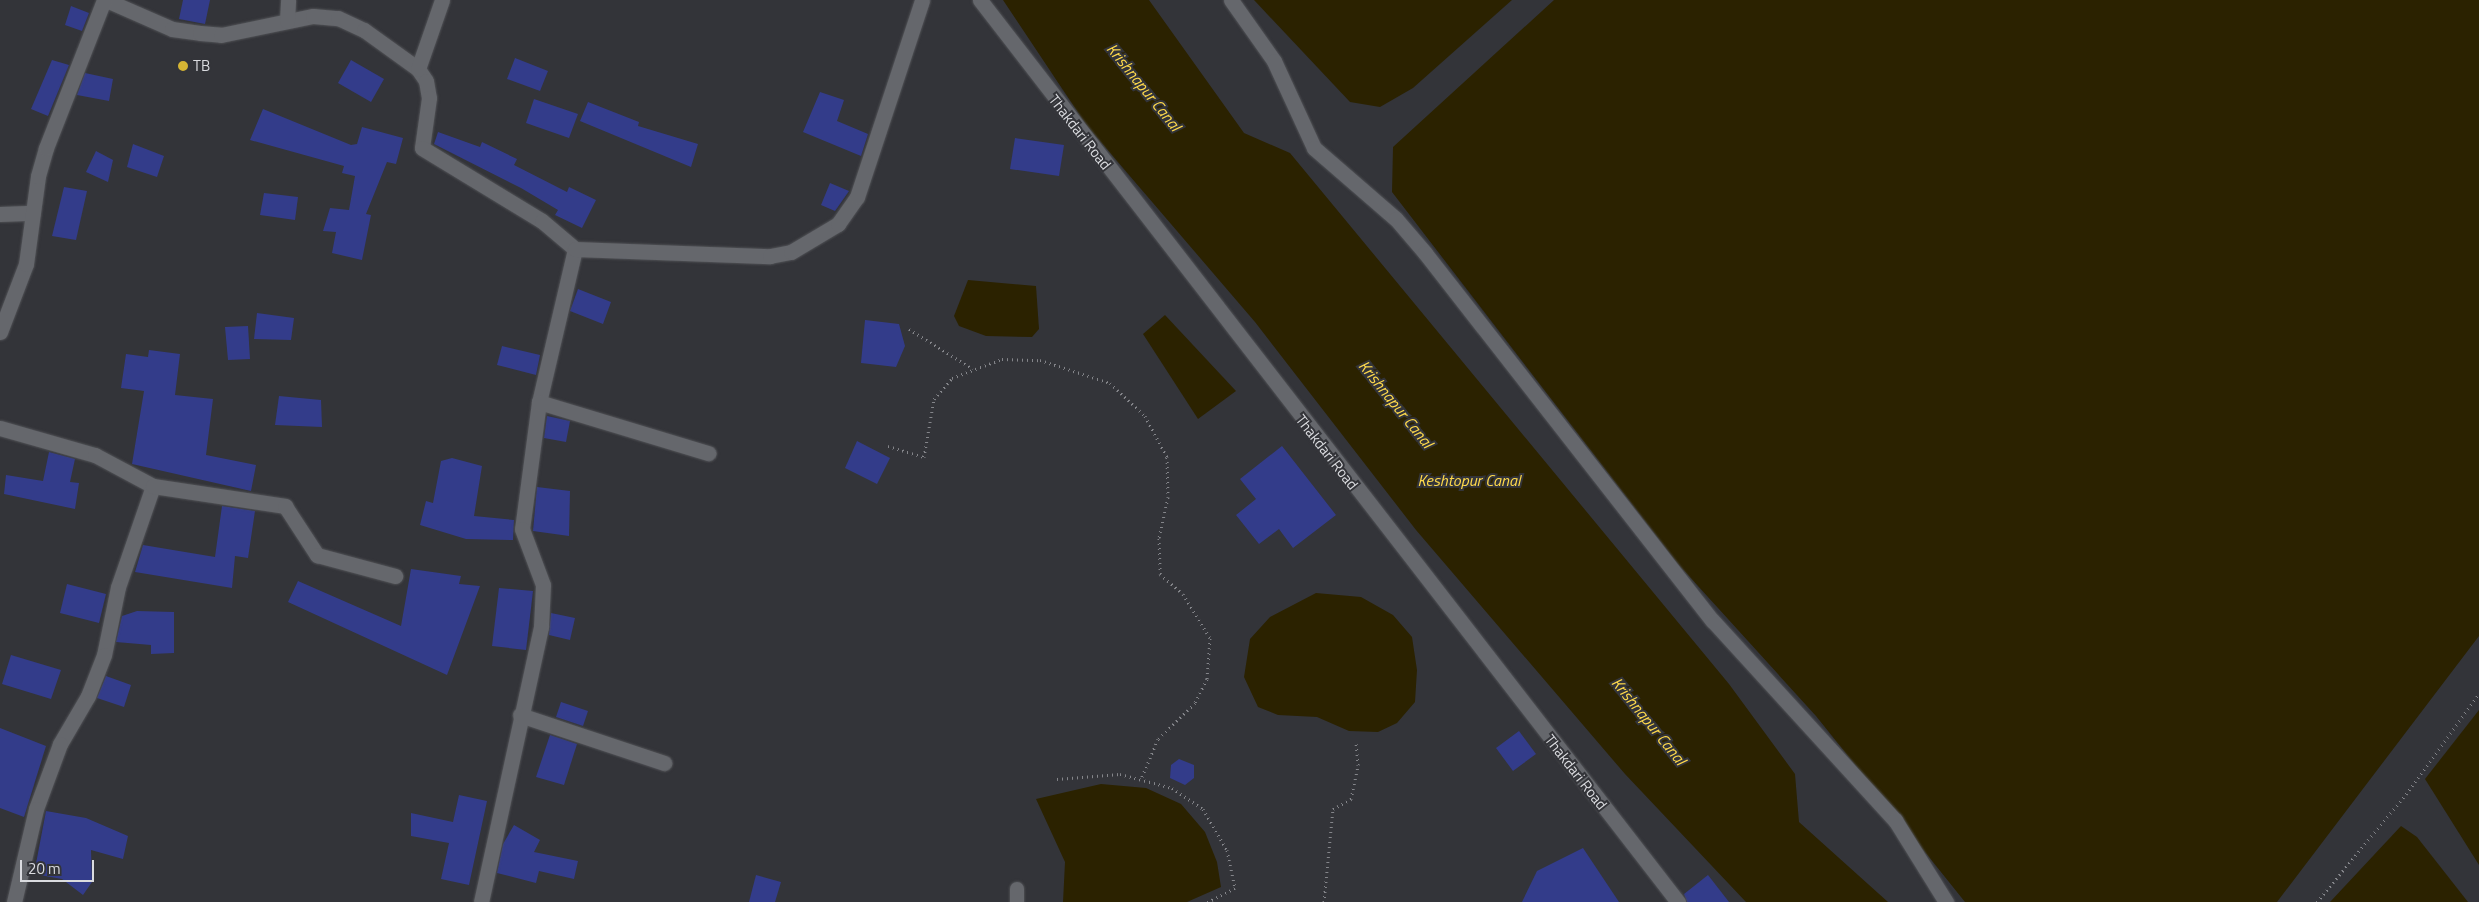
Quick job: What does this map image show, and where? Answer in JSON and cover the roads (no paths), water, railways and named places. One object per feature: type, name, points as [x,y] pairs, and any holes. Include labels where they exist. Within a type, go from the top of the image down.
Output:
[{"type":"street","points":[[0,332],[26,264],[46,148],[105,0],[172,30],[200,33],[221,34],[312,16],[338,18],[364,30],[418,69],[430,98],[422,148],[542,221],[575,249],[770,256],[791,252],[838,224],[857,197],[922,0]]},
{"type":"street","points":[[287,21],[288,0]]},
{"type":"street","points":[[418,69],[442,0]]},
{"type":"street","name":"Thakdari Road","points":[[980,0],[1678,902]]},
{"type":"street","points":[[1231,0],[1274,61],[1314,148],[1396,219],[1425,253],[1713,621],[1895,820],[1946,902]]},
{"type":"street","points":[[0,214],[34,213]]},
{"type":"street","points":[[480,902],[544,595],[522,529],[539,402],[575,249]]},
{"type":"street","points":[[539,402],[708,453]]},
{"type":"street","points":[[0,428],[94,455],[153,486],[285,506],[317,555],[395,576]]},
{"type":"street","points":[[14,902],[36,809],[60,744],[88,696],[104,655],[118,587],[153,486]]},
{"type":"street","points":[[520,716],[664,763]]},
{"type":"water","name":"Keshtopur Canal","points":[[1003,0],[1149,0],[1244,133],[1290,153],[1729,684],[1795,774],[1799,822],[1888,902],[1746,902],[1625,774],[1416,530],[1255,322],[1087,126]]},
{"type":"water","points":[[1254,0],[1512,0],[1413,88],[1380,107],[1350,102]]},
{"type":"water","points":[[1554,0],[2479,0],[2479,636],[2277,902],[1965,902],[1816,716],[1678,564],[1392,192],[1393,147]]},
{"type":"water","points":[[968,280],[1036,286],[1039,329],[1032,337],[986,336],[959,326],[954,316]]},
{"type":"water","points":[[1165,315],[1236,391],[1198,419],[1143,334]]},
{"type":"water","points":[[1316,593],[1361,597],[1393,615],[1412,637],[1417,670],[1415,702],[1397,723],[1378,732],[1349,731],[1317,717],[1278,715],[1258,707],[1244,677],[1250,639],[1270,617]]},
{"type":"water","points":[[2479,710],[2479,865],[2425,779]]},
{"type":"water","points":[[1101,784],[1146,788],[1181,804],[1205,832],[1217,862],[1221,887],[1187,902],[1063,902],[1065,862],[1036,799]]},
{"type":"water","points":[[2401,826],[2417,837],[2468,902],[2330,902]]},
{"type":"place","name":"TB","points":[[183,66]]},
{"type":"water label","name":"Krishnapur Canal","points":[[1144,87]]},
{"type":"water label","name":"Krishnapur Canal","points":[[1396,404]]},
{"type":"water label","name":"Krishnapur Canal","points":[[1649,721]]}]
